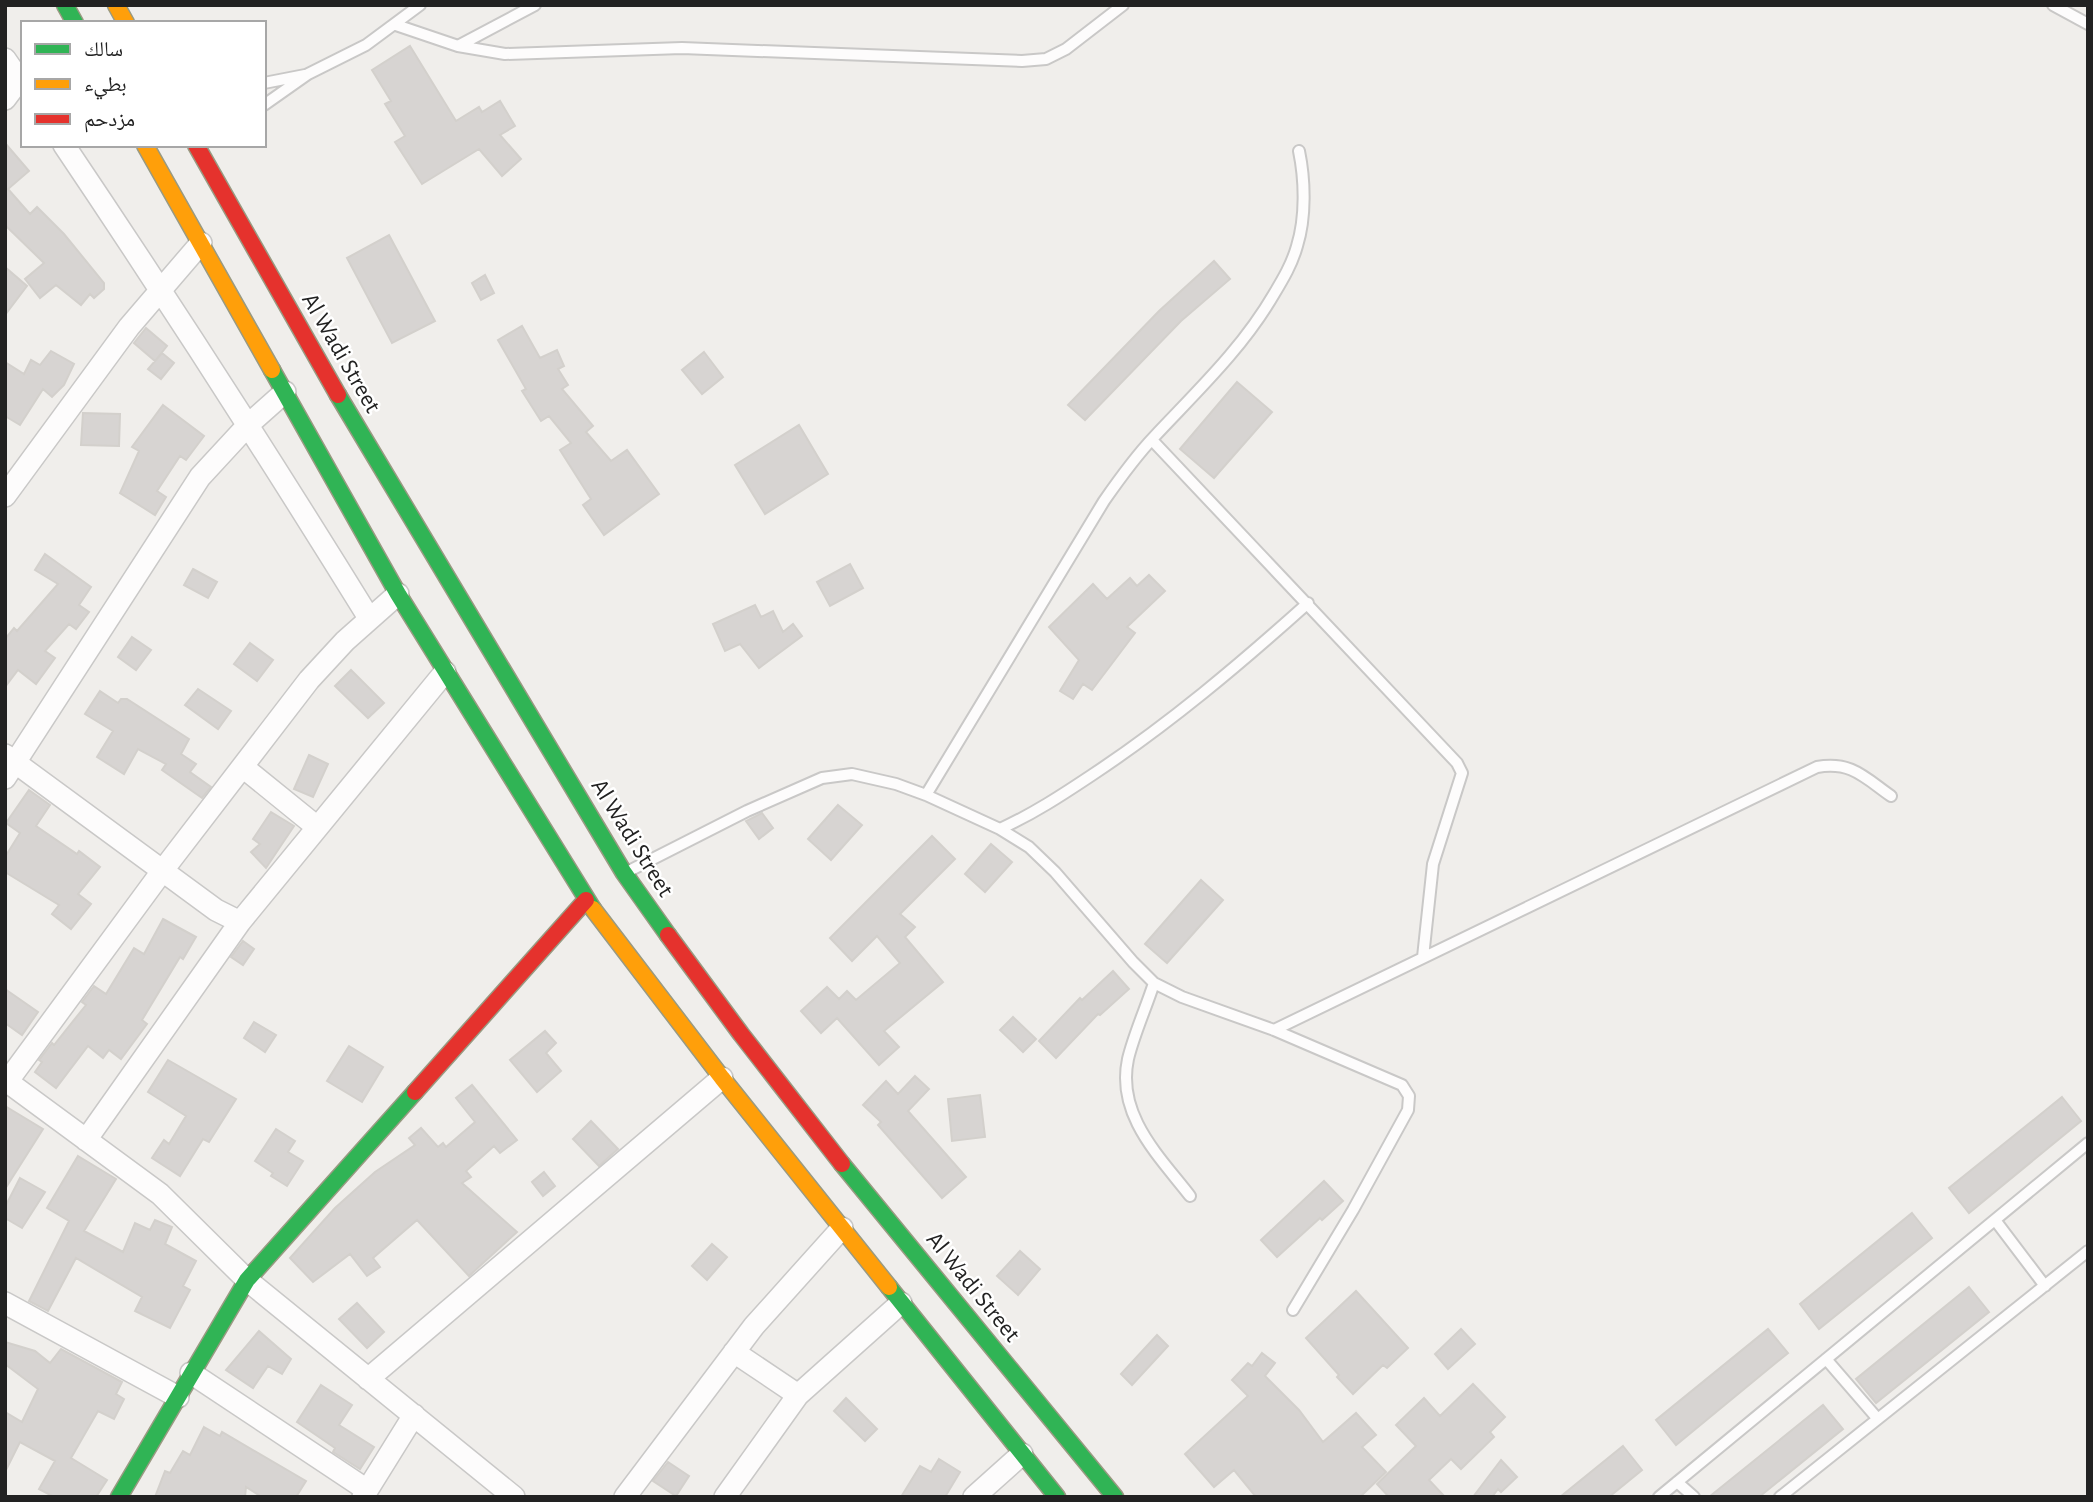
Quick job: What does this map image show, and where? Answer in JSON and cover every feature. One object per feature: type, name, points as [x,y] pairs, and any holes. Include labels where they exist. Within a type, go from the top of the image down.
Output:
[{"type":"main road","points":[[116,5],[125,21]]},
{"type":"main road","points":[[146,147],[201,243],[225,276],[267,348],[285,392],[398,594],[586,900],[722,1078],[1057,1497]]},
{"type":"main road","name":"Al Wadi Street","points":[[197,147],[293,330],[624,873],[680,955],[753,1053],[1115,1497]]},
{"type":"main road","points":[[119,1497],[247,1280],[586,900]]},
{"type":"street","points":[[5,59],[21,79]]},
{"type":"street","points":[[5,99],[21,81]]},
{"type":"street","points":[[65,147],[249,424],[369,618]]},
{"type":"street","points":[[5,496],[106,357],[201,243]]},
{"type":"street","points":[[240,922],[226,917],[163,870],[9,765],[200,477],[249,424],[285,392]]},
{"type":"street","points":[[398,594],[345,640],[309,680],[6,1081],[160,1194],[247,1280],[514,1497]]},
{"type":"street","points":[[86,1140],[240,922],[445,672]]},
{"type":"street","points":[[243,767],[317,827]]},
{"type":"street","points":[[368,1379],[722,1078]]},
{"type":"street","points":[[625,1497],[767,1311],[842,1228]]},
{"type":"street","points":[[5,1303],[178,1397]]},
{"type":"street","points":[[725,1497],[798,1395],[901,1303]]},
{"type":"street","points":[[734,1352],[798,1395]]},
{"type":"street","points":[[191,1373],[365,1493],[414,1415]]},
{"type":"street","points":[[974,1497],[1022,1454]]},
{"type":"lane","points":[[266,104],[308,74],[366,45],[420,5]]},
{"type":"lane","points":[[458,46],[535,5]]},
{"type":"lane","points":[[396,25],[458,46],[505,54],[682,48],[1022,61],[1046,59],[1066,49],[1123,5]]},
{"type":"lane","points":[[2053,5],[2088,24]]},
{"type":"lane","points":[[266,83],[308,74]]},
{"type":"lane","points":[[926,795],[1104,500],[1152,440],[1240,346],[1258,322],[1290,268],[1298,244],[1302,207],[1303,173],[1299,150]]},
{"type":"lane","points":[[1152,440],[1457,763],[1462,773],[1433,864],[1423,957]]},
{"type":"lane","points":[[1000,829],[1034,814],[1148,737],[1209,690],[1308,603]]},
{"type":"lane","points":[[1274,1030],[1816,767],[1833,764],[1845,766],[1891,796]]},
{"type":"lane","points":[[624,873],[747,811],[822,778],[852,774],[896,784],[1000,829],[1029,847],[1055,872],[1154,983],[1182,997],[1274,1030],[1402,1084],[1409,1096],[1408,1110],[1293,1310]]},
{"type":"lane","points":[[1154,983],[1128,1060],[1126,1085],[1130,1108],[1143,1135],[1189,1196]]},
{"type":"lane","points":[[1659,1497],[2088,1143]]},
{"type":"lane","points":[[1994,1220],[2045,1286]]},
{"type":"lane","points":[[1780,1497],[2088,1251]]},
{"type":"lane","points":[[1826,1359],[1877,1418]]},
{"type":"lane","points":[[1677,1482],[1694,1497]]},
{"type":"building","points":[[410,46],[456,121],[479,107],[482,112],[500,101],[515,126],[500,135],[521,159],[502,176],[479,149],[422,184],[395,142],[405,136],[385,104],[391,101],[372,70]]},
{"type":"building","points":[[5,143],[29,171],[8,189],[30,214],[37,207],[64,234],[104,283],[104,289],[94,298],[90,294],[81,305],[56,285],[40,298],[25,279],[44,263],[5,225]]},
{"type":"building","points":[[389,235],[435,321],[392,343],[347,258]]},
{"type":"building","points":[[1214,261],[1230,279],[1181,321],[1085,420],[1068,405],[1159,311]]},
{"type":"building","points":[[5,267],[27,286],[5,315]]},
{"type":"building","points":[[485,275],[494,293],[481,300],[472,283]]},
{"type":"building","points":[[522,326],[540,358],[557,350],[564,366],[558,369],[568,385],[562,389],[593,426],[586,432],[611,461],[627,450],[659,494],[604,535],[583,505],[591,499],[560,450],[571,443],[549,416],[541,421],[522,391],[526,389],[498,340]]},
{"type":"building","points":[[146,328],[167,346],[155,361],[134,343]]},
{"type":"building","points":[[51,351],[74,364],[64,385],[52,397],[43,389],[20,425],[5,416],[5,362],[24,374],[31,360],[40,365]]},
{"type":"building","points":[[704,352],[723,377],[702,394],[682,370]]},
{"type":"building","points":[[162,353],[174,363],[161,379],[148,369]]},
{"type":"building","points":[[1237,382],[1272,412],[1214,478],[1180,449]]},
{"type":"building","points":[[163,405],[204,436],[186,460],[180,456],[157,491],[166,497],[155,515],[120,493],[139,451],[132,447]]},
{"type":"building","points":[[83,413],[120,414],[119,446],[81,445]]},
{"type":"building","points":[[799,425],[828,474],[765,514],[735,465]]},
{"type":"building","points":[[45,554],[91,587],[79,605],[89,612],[76,629],[69,624],[45,651],[55,658],[36,684],[18,670],[5,687],[5,639],[14,628],[17,631],[58,584],[35,570]]},
{"type":"building","points":[[850,564],[863,588],[830,606],[817,582]]},
{"type":"building","points":[[193,569],[217,582],[208,598],[184,585]]},
{"type":"building","points":[[1149,575],[1165,591],[1127,627],[1135,633],[1092,690],[1083,684],[1073,699],[1060,691],[1079,660],[1049,627],[1093,584],[1107,599],[1130,578],[1137,586]]},
{"type":"building","points":[[755,605],[761,617],[773,611],[783,632],[793,624],[802,636],[759,668],[740,644],[725,651],[713,624]]},
{"type":"building","points":[[132,637],[151,650],[136,670],[118,657]]},
{"type":"building","points":[[250,643],[273,660],[257,681],[234,664]]},
{"type":"building","points":[[351,670],[384,703],[368,718],[335,686]]},
{"type":"building","points":[[198,689],[231,711],[218,729],[185,705]]},
{"type":"building","points":[[100,691],[118,703],[121,699],[127,699],[189,739],[181,754],[196,764],[190,772],[211,787],[202,798],[162,770],[166,764],[138,749],[124,774],[97,757],[113,731],[85,714]]},
{"type":"building","points":[[309,755],[328,764],[313,797],[294,789]]},
{"type":"building","points":[[29,790],[50,805],[36,826],[77,854],[79,851],[100,867],[78,894],[91,904],[71,929],[52,914],[59,905],[5,872],[5,857],[20,833],[6,823]]},
{"type":"building","points":[[838,805],[862,825],[831,860],[808,839]]},
{"type":"building","points":[[271,812],[294,826],[266,868],[251,852],[260,844],[253,839]]},
{"type":"building","points":[[762,813],[773,828],[759,839],[746,821]]},
{"type":"building","points":[[932,836],[955,859],[900,914],[915,927],[905,937],[943,982],[884,1031],[899,1047],[879,1065],[837,1018],[821,1033],[801,1011],[827,987],[839,999],[847,991],[856,1000],[900,963],[877,936],[852,961],[830,938]]},
{"type":"building","points":[[991,844],[1012,862],[985,892],[965,874]]},
{"type":"building","points":[[1201,880],[1223,900],[1167,963],[1145,944]]},
{"type":"building","points":[[163,919],[196,937],[183,959],[180,957],[142,1020],[147,1024],[121,1059],[109,1050],[103,1058],[88,1046],[56,1088],[35,1072],[42,1062],[39,1060],[86,1005],[82,1002],[94,986],[106,994],[134,948],[144,954]]},
{"type":"building","points":[[243,941],[254,949],[243,965],[231,957]]},
{"type":"building","points":[[1113,971],[1129,989],[1098,1014],[1056,1058],[1039,1041],[1080,998],[1082,1000]]},
{"type":"building","points":[[5,989],[38,1012],[22,1035],[5,1023]]},
{"type":"building","points":[[1013,1017],[1036,1039],[1023,1052],[1000,1030]]},
{"type":"building","points":[[254,1022],[276,1035],[265,1052],[244,1038]]},
{"type":"building","points":[[545,1031],[556,1043],[546,1053],[561,1071],[537,1092],[510,1060]]},
{"type":"building","points":[[349,1046],[383,1067],[362,1102],[327,1081]]},
{"type":"building","points":[[168,1060],[236,1099],[209,1142],[203,1139],[180,1176],[152,1158],[164,1140],[169,1144],[186,1116],[148,1092]]},
{"type":"building","points":[[915,1076],[929,1089],[908,1111],[966,1177],[942,1198],[878,1125],[881,1122],[863,1105],[886,1081],[898,1094]]},
{"type":"building","points":[[472,1085],[517,1140],[500,1153],[494,1146],[466,1171],[471,1177],[462,1183],[517,1232],[469,1276],[417,1220],[373,1258],[380,1267],[367,1276],[350,1254],[313,1282],[290,1258],[335,1208],[375,1172],[415,1145],[409,1138],[421,1128],[438,1147],[443,1143],[446,1147],[475,1122],[456,1098]]},
{"type":"building","points":[[980,1095],[985,1137],[952,1141],[948,1099]]},
{"type":"building","points":[[2062,1097],[2081,1121],[1969,1213],[1949,1188]]},
{"type":"building","points":[[5,1106],[43,1129],[5,1189]]},
{"type":"building","points":[[591,1121],[618,1149],[599,1166],[573,1139]]},
{"type":"building","points":[[276,1129],[295,1141],[288,1152],[303,1161],[287,1186],[255,1161]]},
{"type":"building","points":[[78,1156],[116,1179],[84,1231],[123,1252],[135,1223],[150,1230],[155,1220],[172,1227],[165,1244],[196,1261],[183,1286],[190,1290],[170,1328],[135,1311],[142,1297],[76,1258],[48,1311],[29,1301],[69,1221],[47,1208]]},
{"type":"building","points":[[544,1172],[555,1186],[543,1196],[532,1182]]},
{"type":"building","points":[[20,1178],[45,1192],[22,1228],[5,1218],[5,1207]]},
{"type":"building","points":[[1324,1181],[1343,1201],[1277,1257],[1261,1240]]},
{"type":"building","points":[[1912,1213],[1932,1238],[1819,1329],[1800,1304]]},
{"type":"building","points":[[712,1244],[727,1257],[707,1280],[692,1266]]},
{"type":"building","points":[[1020,1251],[1040,1269],[1018,1295],[997,1276]]},
{"type":"building","points":[[1969,1287],[1989,1312],[1876,1403],[1856,1379]]},
{"type":"building","points":[[1356,1291],[1408,1348],[1387,1368],[1383,1365],[1353,1394],[1306,1338]]},
{"type":"building","points":[[357,1303],[384,1332],[367,1348],[339,1319]]},
{"type":"building","points":[[1461,1329],[1475,1344],[1448,1369],[1435,1354]]},
{"type":"building","points":[[1768,1329],[1788,1353],[1676,1445],[1656,1420]]},
{"type":"building","points":[[259,1331],[291,1359],[282,1374],[268,1366],[253,1388],[226,1370]]},
{"type":"building","points":[[1157,1335],[1168,1346],[1132,1385],[1121,1374]]},
{"type":"building","points":[[5,1342],[35,1351],[50,1363],[61,1349],[122,1382],[116,1394],[124,1399],[114,1419],[98,1411],[71,1458],[107,1480],[96,1497],[54,1497],[39,1489],[55,1461],[20,1442],[5,1472],[5,1412],[22,1422],[38,1389],[5,1364]]},
{"type":"building","points":[[1262,1353],[1275,1363],[1265,1376],[1299,1410],[1323,1442],[1356,1413],[1376,1435],[1362,1447],[1386,1472],[1360,1497],[1256,1497],[1234,1470],[1214,1487],[1185,1454],[1248,1396],[1232,1380],[1248,1363],[1252,1366]]},
{"type":"building","points":[[1473,1384],[1505,1417],[1490,1432],[1494,1437],[1461,1469],[1451,1459],[1429,1480],[1445,1497],[1389,1497],[1377,1484],[1416,1446],[1396,1425],[1424,1398],[1440,1416]]},
{"type":"building","points":[[321,1385],[352,1405],[339,1425],[374,1447],[360,1469],[333,1452],[335,1448],[297,1422]]},
{"type":"building","points":[[846,1398],[877,1429],[865,1441],[834,1411]]},
{"type":"building","points":[[1823,1405],[1843,1429],[1759,1497],[1709,1497]]},
{"type":"building","points":[[204,1427],[220,1436],[222,1432],[306,1481],[296,1497],[262,1497],[246,1487],[245,1497],[155,1497],[165,1471],[170,1473],[183,1451],[190,1455]]},
{"type":"building","points":[[1623,1446],[1642,1470],[1609,1497],[1560,1497]]},
{"type":"building","points":[[939,1459],[960,1472],[945,1497],[901,1497],[920,1466],[931,1472]]},
{"type":"building","points":[[1501,1460],[1517,1477],[1501,1492],[1498,1489],[1492,1497],[1473,1497]]},
{"type":"building","points":[[668,1462],[689,1476],[676,1496],[653,1481]]},
{"type":"traffic: fast","points":[[65,5],[74,21]]},
{"type":"traffic: fast","points":[[272,370],[398,594],[593,909]]},
{"type":"traffic: fast","points":[[338,395],[624,873],[668,935]]},
{"type":"traffic: fast","points":[[119,1497],[247,1280],[415,1092]]},
{"type":"traffic: fast","points":[[842,1164],[1115,1497]]},
{"type":"traffic: fast","points":[[889,1287],[1057,1497]]},
{"type":"traffic: slow","points":[[116,5],[125,21]]},
{"type":"traffic: slow","points":[[146,147],[272,370]]},
{"type":"traffic: slow","points":[[593,909],[722,1078],[889,1287]]},
{"type":"traffic: jam","points":[[197,147],[338,395]]},
{"type":"traffic: jam","points":[[415,1092],[586,900]]},
{"type":"traffic: jam","points":[[668,935],[842,1164]]}]
